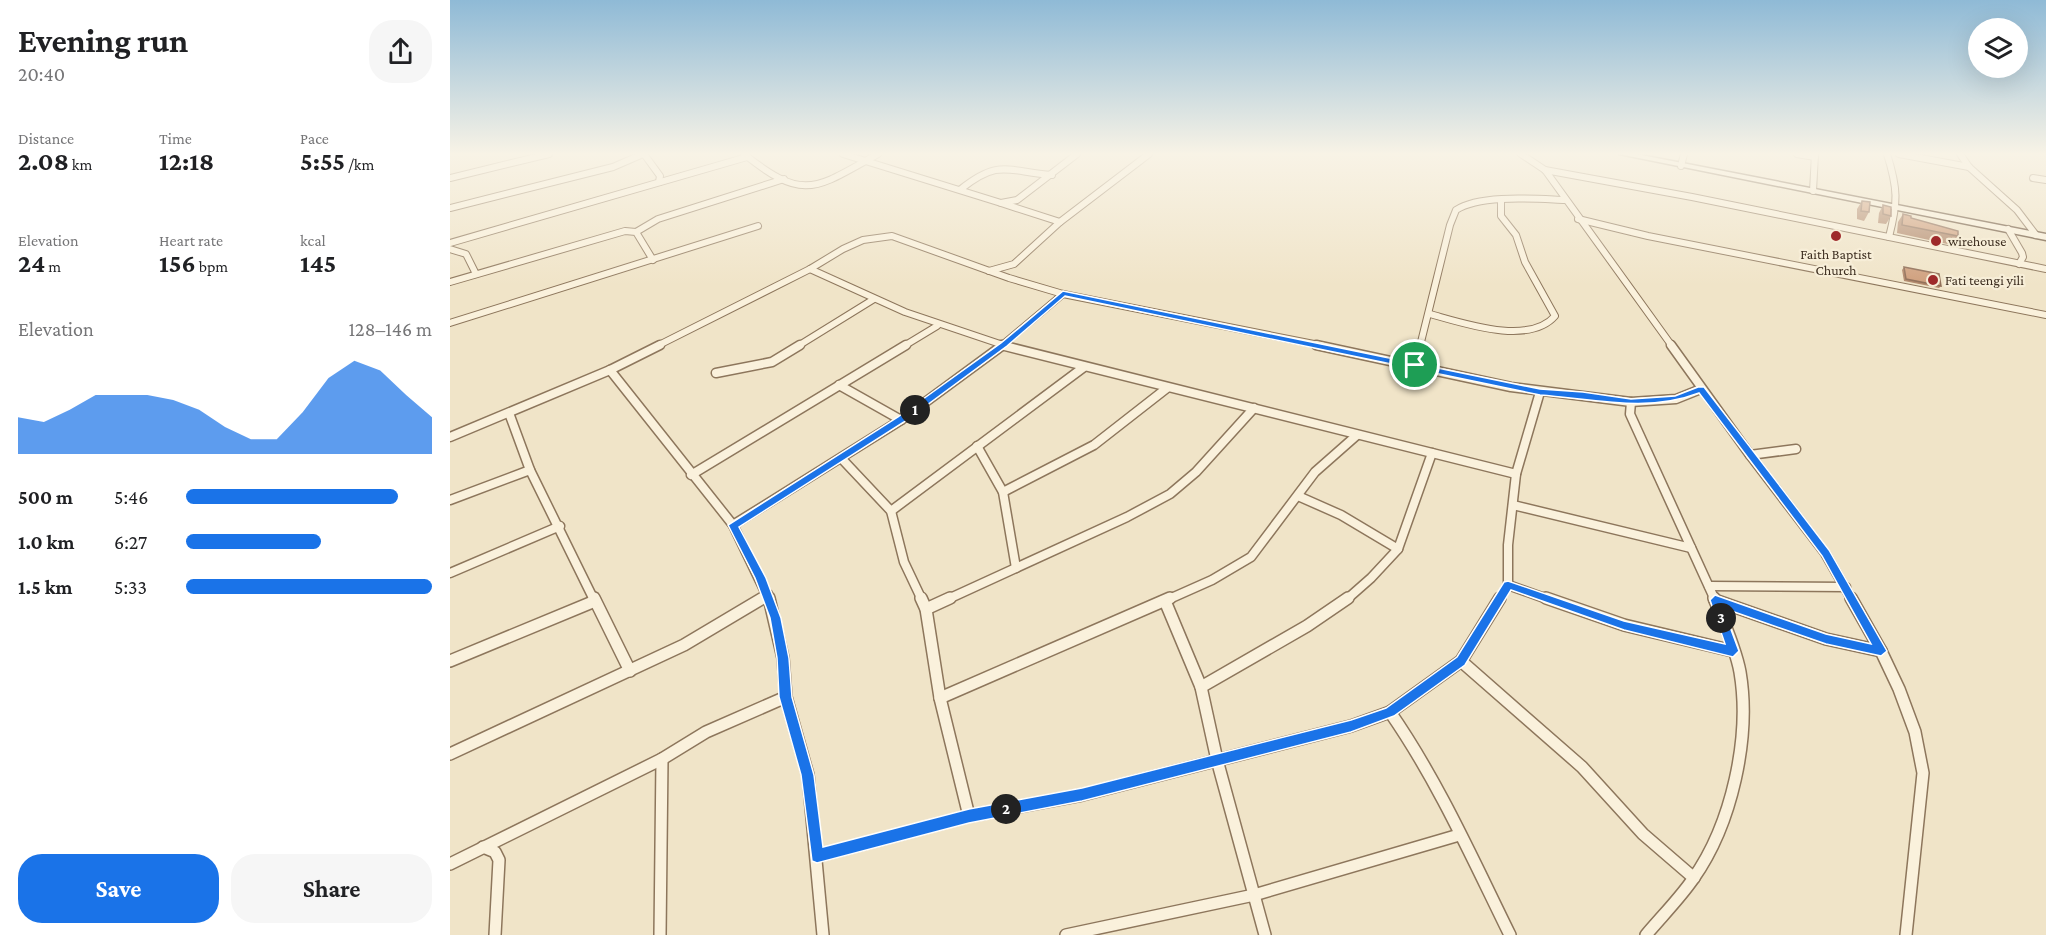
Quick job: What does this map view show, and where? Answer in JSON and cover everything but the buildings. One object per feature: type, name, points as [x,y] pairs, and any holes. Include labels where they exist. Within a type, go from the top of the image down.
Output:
[{"type":"main road","points":[[1845,198],[2046,237]]},
{"type":"street","points":[[450,208],[491,198]]},
{"type":"street","points":[[450,243],[605,198]]},
{"type":"street","points":[[450,282],[625,231],[636,232],[658,219],[725,198]]},
{"type":"street","points":[[986,198],[1060,222]]},
{"type":"street","points":[[1001,203],[1017,201],[1022,198]]},
{"type":"street","points":[[989,271],[1014,264],[1060,222],[1092,198]]},
{"type":"street","points":[[1415,365],[1424,328],[1430,314],[1454,213],[1466,205],[1540,198],[1564,200],[1701,389],[1826,553],[1846,586],[1899,688],[1915,732],[1923,773],[1906,935]]},
{"type":"street","points":[[1687,198],[2046,269]]},
{"type":"street","points":[[1889,237],[1896,208],[1896,198]]},
{"type":"street","points":[[2002,198],[2016,210],[2036,235]]},
{"type":"street","points":[[1430,314],[1509,331],[1544,327],[1555,316],[1525,262],[1516,235],[1501,216],[1501,202]]},
{"type":"street","points":[[1578,219],[1648,236],[2046,315]]},
{"type":"street","points":[[450,323],[758,226]]},
{"type":"street","points":[[2008,229],[2017,239],[2020,247],[2023,257],[2019,264]]},
{"type":"street","points":[[636,232],[653,260]]},
{"type":"street","points":[[450,437],[610,370],[810,269],[843,249],[863,240],[892,236],[1009,278],[1063,294],[1540,392],[1631,402],[1676,399],[1701,389]]},
{"type":"street","points":[[450,249],[466,254],[476,274]]},
{"type":"street","points":[[1009,278],[1014,264]]},
{"type":"street","points":[[810,269],[838,284],[937,326],[1084,367],[1516,474]]},
{"type":"street","points":[[733,525],[843,459],[901,420],[1004,344],[1063,294]]},
{"type":"street","points":[[716,373],[772,362],[874,298]]},
{"type":"street","points":[[691,475],[937,326]]},
{"type":"street","points":[[891,511],[1084,367]]},
{"type":"street","points":[[610,370],[691,475],[733,525],[768,594],[776,618],[783,658],[786,697],[808,775],[823,935]]},
{"type":"street","points":[[839,385],[901,420]]},
{"type":"street","points":[[1003,492],[1094,445],[1167,387]]},
{"type":"street","points":[[817,856],[969,816],[1082,795],[1351,726],[1390,712],[1461,661],[1508,585],[1508,545],[1516,474],[1540,392]]},
{"type":"street","points":[[1631,402],[1630,414],[1715,600],[1740,670],[1744,712],[1735,783],[1718,833],[1694,878],[1646,935]]},
{"type":"street","points":[[926,609],[1127,517],[1170,494],[1196,472],[1254,408]]},
{"type":"street","points":[[509,413],[530,470],[560,526],[630,671]]},
{"type":"street","points":[[940,698],[1212,580],[1251,557],[1315,472],[1357,435]]},
{"type":"street","points":[[977,446],[1003,492],[1016,568]]},
{"type":"street","points":[[1750,455],[1796,449]]},
{"type":"street","points":[[1200,687],[1307,626],[1342,603],[1398,549],[1407,518],[1432,453]]},
{"type":"street","points":[[843,459],[891,511],[904,562],[926,609],[940,698],[969,816]]},
{"type":"street","points":[[450,500],[530,470]]},
{"type":"street","points":[[1298,495],[1341,515],[1398,549]]},
{"type":"street","points":[[1513,505],[1691,548]]},
{"type":"street","points":[[450,573],[560,526]]},
{"type":"street","points":[[1508,585],[1624,625],[1733,651]]},
{"type":"street","points":[[1709,585],[1846,586]]},
{"type":"street","points":[[450,754],[590,687],[630,671],[703,634],[753,606],[768,594]]},
{"type":"street","points":[[1165,600],[1200,687],[1217,760],[1265,935]]},
{"type":"street","points":[[1715,600],[1826,639],[1881,651]]},
{"type":"street","points":[[450,661],[595,601]]},
{"type":"street","points":[[1461,661],[1582,767],[1643,834],[1694,878]]},
{"type":"street","points":[[450,864],[662,759],[706,732],[786,697]]},
{"type":"street","points":[[1390,712],[1411,742],[1510,935]]},
{"type":"street","points":[[660,935],[662,759]]},
{"type":"street","points":[[1066,935],[1254,895],[1460,835]]},
{"type":"street","points":[[483,847],[495,852],[500,860],[495,935]]},
{"type":"place","name":"Faith Baptist Church","points":[[1836,236]]},
{"type":"place","name":"wirehouse","points":[[1936,241]]},
{"type":"place","name":"Fati teengi yili","points":[[1933,280]]},
{"type":"route","points":[[1063,294],[1171,317],[1340,348],[1415,365],[1510,387],[1631,402],[1676,399],[1701,389],[1826,553],[1881,651],[1826,639],[1715,600],[1733,651],[1624,625],[1508,585],[1461,661],[1390,712],[1351,726],[1082,795],[969,816],[817,856],[808,775],[786,697],[783,658],[776,618],[760,578],[733,525],[843,459],[901,420],[1004,344],[1063,294]]}]
